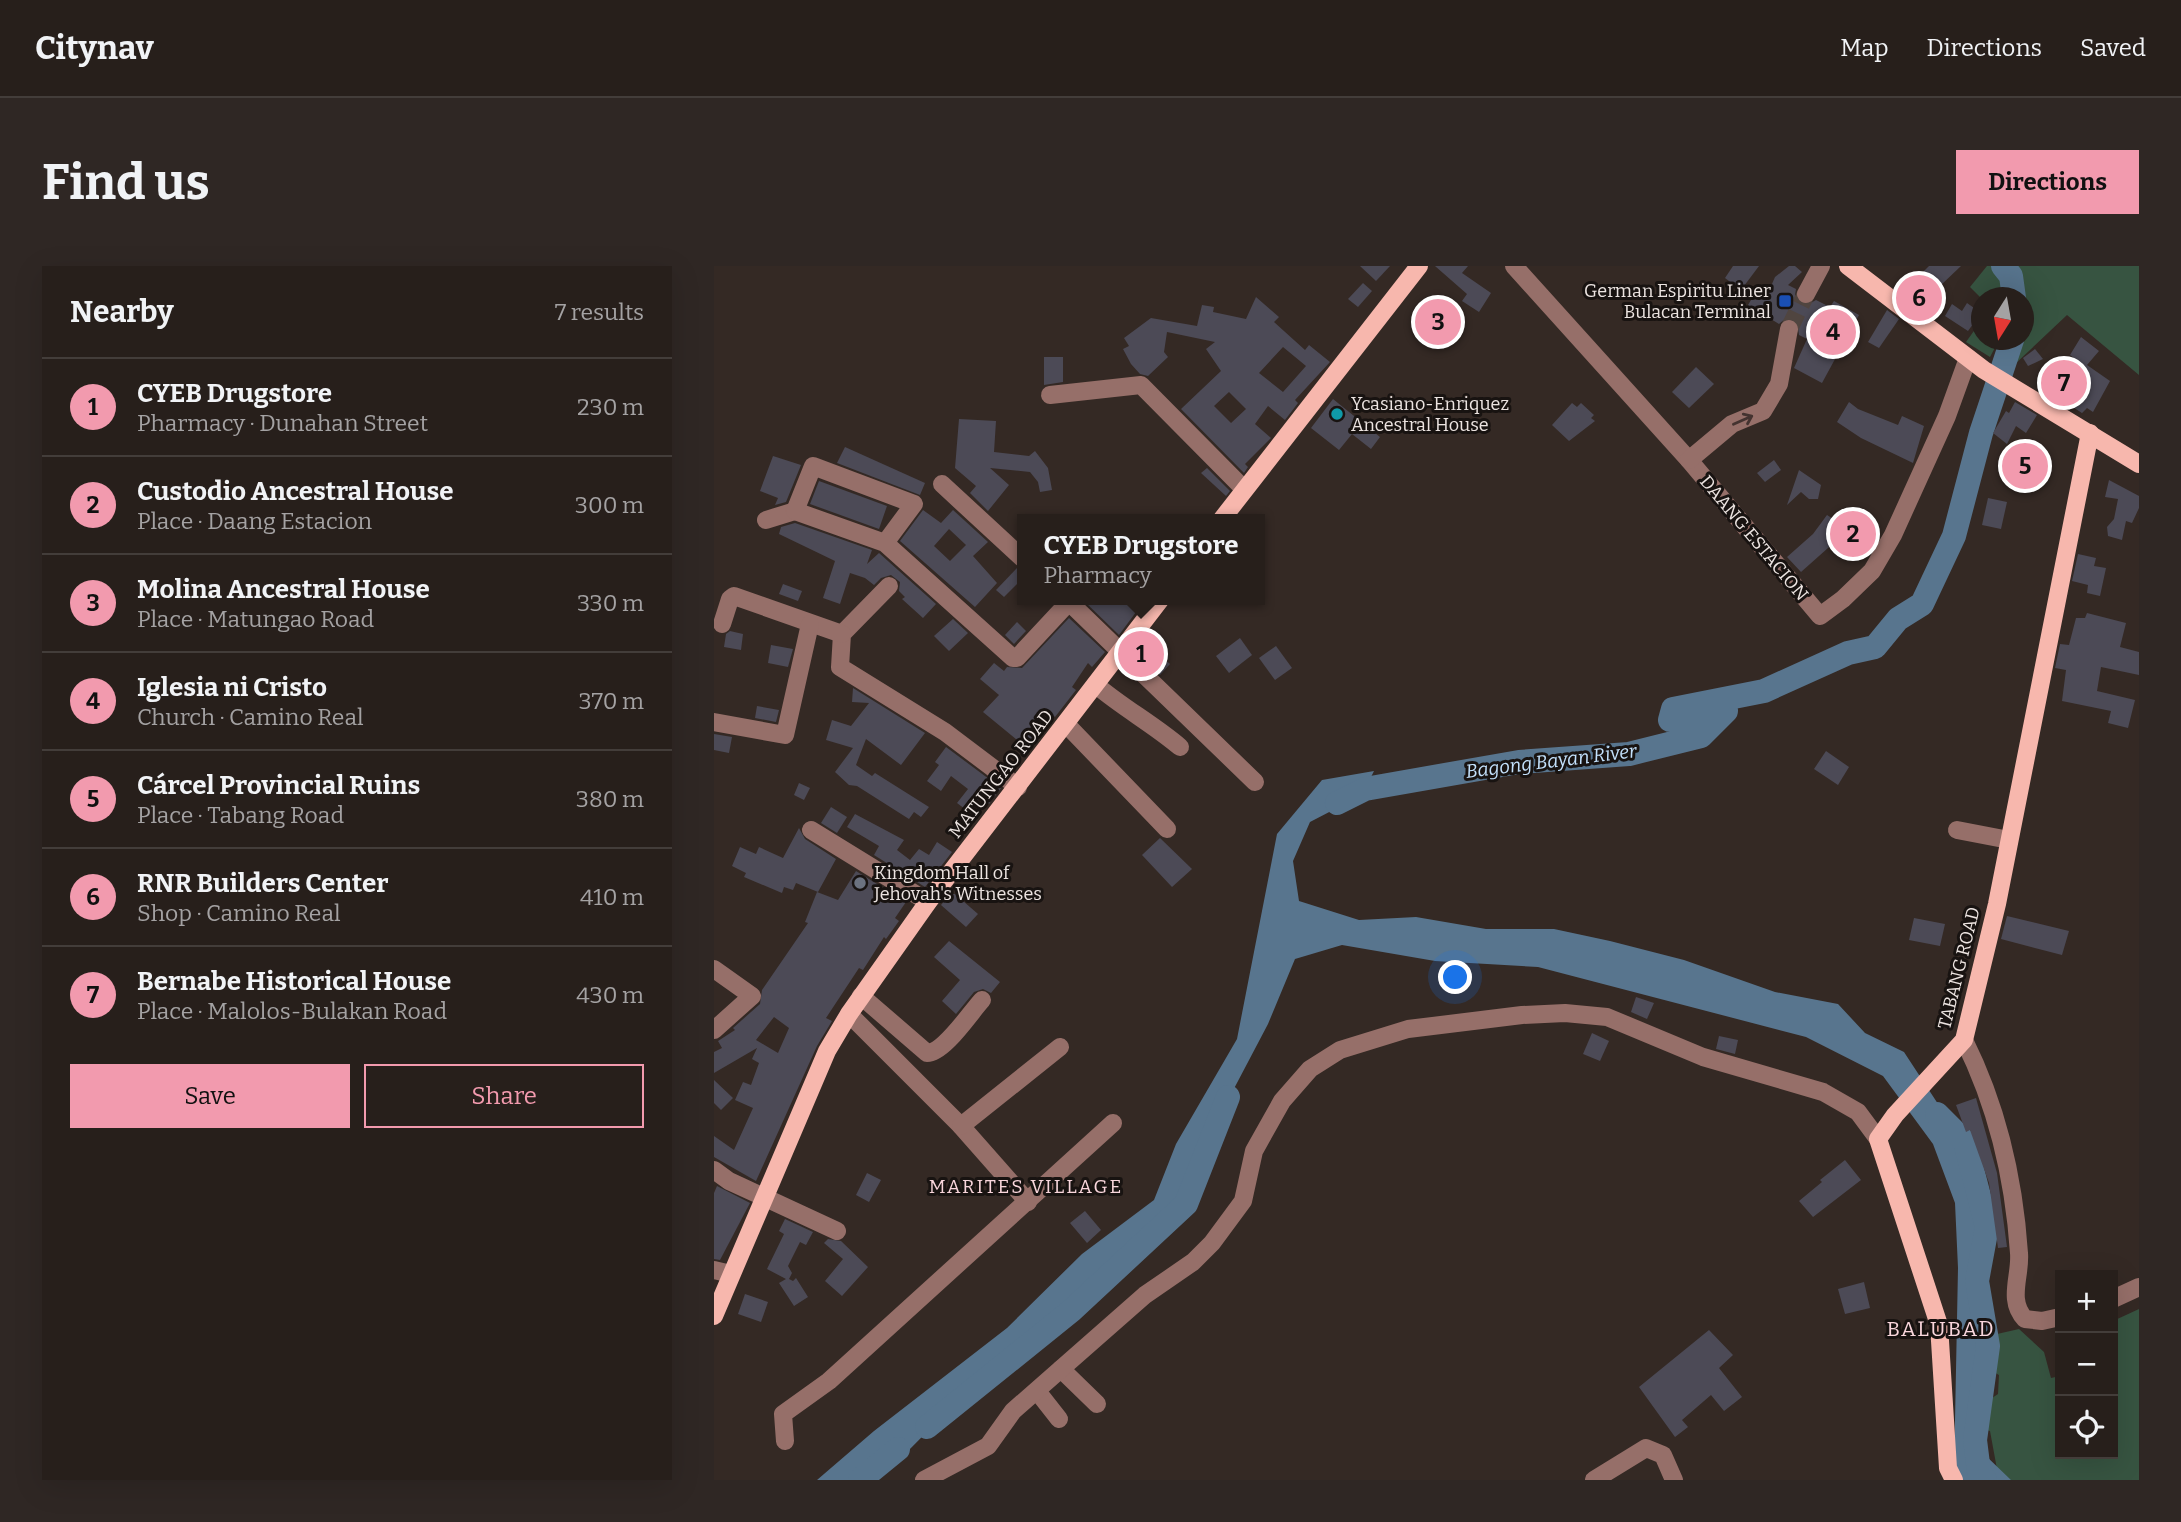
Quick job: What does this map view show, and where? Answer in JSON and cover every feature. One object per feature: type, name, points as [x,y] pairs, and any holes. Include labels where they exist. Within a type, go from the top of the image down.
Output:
[{"type":"main road","points":[[1226,514],[1419,266]]},
{"type":"main road","points":[[1849,266],[1984,370],[2139,464]]},
{"type":"main road","name":"TABANG ROAD","points":[[1878,1139],[1895,1115],[1925,1086],[1964,1040],[2009,840],[2090,433]]},
{"type":"main road","name":"MATUNGAO ROAD","points":[[714,1315],[723,1272],[766,1198],[827,1051],[849,1014],[928,902],[1156,605]]},
{"type":"main road","points":[[1878,1139],[1939,1325],[1948,1468],[1954,1480]]},
{"type":"street","name":"DAANG ESTACION","points":[[1514,266],[1689,460],[1821,616],[1872,571],[1893,535],[1947,416],[1968,358]]},
{"type":"street","points":[[1806,294],[1821,266]]},
{"type":"street","points":[[1689,460],[1732,424],[1762,411],[1779,384],[1788,329]]},
{"type":"street","points":[[1050,395],[1141,385],[1244,489]]},
{"type":"street","points":[[795,511],[813,466],[914,504],[885,543]]},
{"type":"street","points":[[942,484],[1017,553]]},
{"type":"street","points":[[766,520],[795,511],[885,543],[1013,658],[1017,657],[1064,605]]},
{"type":"street","points":[[889,586],[842,634],[840,667],[945,733],[1018,788]]},
{"type":"street","points":[[722,624],[730,599],[734,596],[842,634]]},
{"type":"street","points":[[1072,605],[1255,782]]},
{"type":"street","points":[[714,722],[785,735],[810,624]]},
{"type":"street","points":[[1096,685],[1125,710],[1138,714],[1180,747]]},
{"type":"street","points":[[1066,724],[1167,829]]},
{"type":"street","points":[[811,830],[928,902]]},
{"type":"street","points":[[1957,830],[2009,840]]},
{"type":"street","points":[[714,968],[752,996],[714,1030]]},
{"type":"street","points":[[862,996],[927,1053],[933,1053],[944,1045],[982,1000]]},
{"type":"street","points":[[924,1480],[988,1446],[1013,1411],[1145,1295],[1193,1262],[1212,1243],[1243,1201],[1254,1151],[1266,1125],[1282,1101],[1310,1069],[1340,1050],[1408,1029],[1522,1015],[1565,1013],[1607,1017],[1703,1057],[1823,1091],[1858,1112],[1878,1139]]},
{"type":"street","points":[[849,1014],[961,1126],[1028,1202]]},
{"type":"street","points":[[1964,1040],[1981,1074],[2008,1165],[2019,1256],[2015,1300],[2017,1311],[2025,1319],[2042,1321],[2055,1318]]},
{"type":"street","points":[[961,1126],[1060,1047]]},
{"type":"street","points":[[785,1441],[783,1414],[829,1381],[1113,1122]]},
{"type":"street","points":[[714,1170],[729,1181],[837,1231]]},
{"type":"street","points":[[2118,1297],[2139,1287]]},
{"type":"street","points":[[1061,1369],[1097,1404]]},
{"type":"street","points":[[1037,1391],[1059,1419]]},
{"type":"street","points":[[1594,1480],[1646,1448],[1663,1455],[1674,1480]]},
{"type":"green space","points":[[1987,266],[1998,266],[2007,279],[2008,287],[1971,288]]},
{"type":"green space","points":[[2015,266],[2139,266],[2139,375],[2067,315],[2034,346],[2034,287],[2018,287]]},
{"type":"green space","points":[[1979,350],[1994,350],[1990,357]]},
{"type":"green space","points":[[2016,350],[2030,350],[2014,365]]},
{"type":"green space","points":[[2139,1309],[2139,1480],[1999,1480],[1990,1431],[1982,1429],[1982,1422],[1989,1420],[1989,1400],[1998,1394],[1999,1375],[1990,1370],[1997,1334],[2019,1329],[2044,1352],[2051,1378],[2055,1377],[2055,1459],[2118,1459],[2118,1319]]},
{"type":"water","points":[[1374,771],[1362,795],[1310,822],[1293,861],[1299,901],[1359,920],[1416,917],[1486,929],[1554,929],[1610,941],[1684,960],[1775,992],[1838,1004],[1865,1033],[1904,1052],[1978,1165],[1988,1259],[1978,1370],[1984,1454],[2011,1480],[1960,1480],[1954,1472],[1958,1268],[1955,1203],[1933,1144],[1883,1076],[1806,1037],[1538,967],[1435,961],[1342,945],[1295,959],[1268,1024],[1208,1138],[1170,1224],[1122,1255],[1073,1313],[995,1363],[908,1451],[852,1480],[817,1480],[874,1431],[1007,1328],[1082,1254],[1154,1200],[1176,1144],[1237,1039],[1277,834],[1322,780]]},
{"type":"building","points":[[1360,266],[1390,266],[1376,281]]},
{"type":"building","points":[[1435,266],[1468,266],[1462,273],[1491,293],[1479,312],[1462,301],[1467,294]]},
{"type":"building","points":[[1733,266],[1759,266],[1741,290],[1725,278]]},
{"type":"building","points":[[1789,266],[1795,266],[1802,272],[1788,285],[1796,289],[1795,295],[1800,304],[1807,305],[1816,300],[1830,307],[1834,301],[1859,315],[1822,383],[1794,368],[1807,339],[1799,335],[1797,321],[1786,318],[1779,324],[1748,305],[1754,295],[1765,300],[1775,277]]},
{"type":"building","points":[[1929,266],[1961,266],[1920,305],[1904,291]]},
{"type":"building","points":[[1363,283],[1372,291],[1358,307],[1348,299]]},
{"type":"building","points":[[1256,297],[1279,317],[1274,322],[1305,350],[1309,345],[1330,362],[1295,400],[1298,403],[1285,420],[1268,406],[1255,424],[1271,438],[1245,464],[1248,467],[1244,473],[1181,409],[1221,371],[1206,349],[1215,342],[1167,332],[1164,352],[1168,357],[1148,376],[1140,374],[1123,349],[1129,346],[1124,338],[1151,318],[1197,326],[1202,305],[1214,307],[1213,312],[1246,319]],"holes":[[[1283,347],[1306,366],[1283,392],[1259,373]],[[1229,392],[1246,409],[1231,423],[1214,406]]]},
{"type":"building","points":[[1967,303],[1971,306],[1971,327],[1968,331],[1945,316],[1952,304],[1962,311]]},
{"type":"building","points":[[1887,310],[1899,319],[1879,348],[1868,342]]},
{"type":"building","points":[[2081,337],[2099,351],[2087,365],[2110,381],[2093,412],[2087,408],[2082,413],[2051,393],[2054,388],[2050,386],[2059,372],[2075,359],[2070,355]]},
{"type":"building","points":[[2034,350],[2043,359],[2028,366],[2023,358]]},
{"type":"building","points":[[1044,357],[1063,357],[1063,382],[1044,385]]},
{"type":"building","points":[[1696,367],[1714,384],[1689,408],[1672,392]]},
{"type":"building","name":"Ycasiano-Enriquez Ancestral House","points":[[1333,399],[1380,437],[1371,449],[1352,434],[1339,450],[1311,428]]},
{"type":"building","points":[[1849,402],[1858,409],[1898,425],[1902,416],[1924,426],[1913,463],[1861,438],[1837,422]]},
{"type":"building","points":[[2015,402],[2037,415],[2026,433],[2016,426],[2007,444],[1993,433],[2006,411],[2009,413]]},
{"type":"building","points":[[1572,403],[1577,407],[1581,403],[1594,415],[1591,418],[1595,421],[1569,441],[1552,425]]},
{"type":"building","points":[[959,419],[996,421],[994,452],[1029,456],[1035,451],[1048,468],[1052,490],[1040,492],[1038,482],[1030,472],[990,468],[1009,485],[988,511],[970,493],[976,486],[955,468]]},
{"type":"building","points":[[845,447],[925,483],[920,495],[837,463]]},
{"type":"building","points":[[773,456],[801,465],[786,502],[775,505],[778,498],[760,491]]},
{"type":"building","points":[[1774,460],[1781,470],[1765,482],[1757,473]]},
{"type":"building","points":[[1207,468],[1230,491],[1226,496],[1201,473]]},
{"type":"building","points":[[1799,470],[1821,485],[1818,499],[1809,499],[1801,492],[1787,505]]},
{"type":"building","points":[[2109,480],[2139,496],[2139,508],[2132,523],[2126,521],[2122,540],[2108,536],[2107,527],[2114,519],[2118,499],[2105,497]]},
{"type":"building","points":[[819,481],[887,506],[879,529],[810,504]]},
{"type":"building","points":[[1988,498],[2007,502],[2001,529],[1982,525]]},
{"type":"building","points":[[923,510],[941,523],[953,510],[988,542],[973,556],[997,583],[975,607],[900,541]],"holes":[[[949,529],[966,545],[950,561],[934,546]]]},
{"type":"building","points":[[1856,514],[1866,521],[1860,531],[1869,537],[1858,554],[1837,540],[1801,572],[1787,557],[1813,534],[1827,515],[1844,526]]},
{"type":"building","points":[[795,523],[872,550],[867,564],[879,553],[936,604],[923,618],[902,599],[905,597],[899,591],[900,582],[891,575],[881,578],[874,585],[865,578],[850,573],[840,604],[823,598],[835,561],[779,534],[781,527]]},
{"type":"building","points":[[2078,554],[2096,558],[2094,566],[2106,568],[2100,596],[2087,593],[2088,585],[2072,581]]},
{"type":"building","points":[[1017,568],[1017,584],[1004,597],[996,590]]},
{"type":"building","points":[[783,584],[802,591],[798,601],[779,594]]},
{"type":"building","points":[[1088,605],[1141,605],[1119,635]]},
{"type":"building","points":[[2087,613],[2126,623],[2120,647],[2139,652],[2139,675],[2101,667],[2097,691],[2135,700],[2128,728],[2108,723],[2111,711],[2062,701],[2066,670],[2055,668],[2060,644],[2069,645],[2076,618],[2085,618]]},
{"type":"building","points":[[1069,618],[1105,652],[1092,667],[1088,663],[1072,687],[1076,690],[1055,717],[1047,710],[1029,729],[1037,737],[1027,748],[983,712],[999,695],[980,679],[994,663],[1004,671],[1007,667],[1022,668]]},
{"type":"building","points":[[953,619],[968,633],[949,651],[934,636]]},
{"type":"building","points":[[1017,622],[1026,631],[1014,644],[1005,635]]},
{"type":"building","points":[[730,631],[743,634],[741,650],[724,647],[726,634]]},
{"type":"building","points":[[1240,638],[1252,655],[1229,673],[1216,656]]},
{"type":"building","points":[[1146,643],[1170,664],[1160,675],[1137,652]]},
{"type":"building","points":[[771,645],[793,649],[788,667],[768,663]]},
{"type":"building","points":[[1276,646],[1292,668],[1275,680],[1259,658]]},
{"type":"building","points":[[853,688],[925,733],[901,765],[866,739],[856,765],[872,776],[875,773],[929,807],[921,817],[914,812],[909,819],[857,786],[849,785],[835,772],[853,748],[826,740],[832,720],[851,726],[869,703],[852,702]]},
{"type":"building","points":[[757,706],[779,710],[776,722],[755,718]]},
{"type":"building","points":[[714,734],[732,737],[729,753],[714,750]]},
{"type":"building","points":[[946,747],[1001,788],[989,804],[980,798],[969,812],[957,803],[968,789],[951,776],[941,791],[927,781],[939,765],[935,762]]},
{"type":"building","points":[[1826,751],[1849,767],[1838,785],[1814,769]]},
{"type":"building","points":[[799,783],[810,788],[804,800],[794,795]]},
{"type":"building","points":[[831,807],[847,817],[837,833],[821,823]]},
{"type":"building","points":[[855,814],[904,840],[897,850],[910,860],[919,849],[929,855],[937,842],[952,852],[925,887],[874,855],[879,846],[847,827]]},
{"type":"building","points":[[799,828],[805,839],[836,859],[818,892],[796,883],[793,890],[784,887],[782,893],[744,877],[746,873],[732,866],[740,847],[756,854],[759,847],[783,858]]},
{"type":"building","points":[[1160,838],[1192,869],[1172,887],[1142,855]]},
{"type":"building","points":[[856,871],[906,902],[895,918],[899,921],[886,939],[884,937],[863,970],[859,968],[826,1018],[832,1021],[817,1046],[756,1181],[714,1157],[714,1136],[734,1150],[753,1108],[735,1100],[743,1082],[751,1085],[759,1063],[752,1059],[757,1048],[714,1073],[714,1052],[722,1048],[718,1041],[735,1030],[733,1028],[760,1004],[762,990],[808,923],[805,922],[817,892],[838,900]],"holes":[[[774,1017],[789,1028],[778,1053],[756,1040]]]},
{"type":"building","points":[[950,894],[955,894],[978,914],[966,927],[941,905]]},
{"type":"building","points":[[2007,916],[2069,931],[2062,955],[2001,939]]},
{"type":"building","points":[[1914,918],[1945,924],[1940,946],[1909,940]]},
{"type":"building","points":[[949,941],[1000,982],[991,993],[983,989],[974,992],[956,1014],[942,1001],[960,980],[934,957]]},
{"type":"building","points":[[1636,997],[1654,1003],[1647,1019],[1631,1012]]},
{"type":"building","points":[[1592,1033],[1609,1041],[1600,1061],[1583,1054]]},
{"type":"building","points":[[1719,1036],[1738,1040],[1735,1054],[1716,1049]]},
{"type":"building","points":[[714,1080],[733,1098],[721,1110],[714,1103]]},
{"type":"building","points":[[1976,1098],[1997,1173],[2007,1247],[1998,1248],[1989,1183],[1970,1130],[1966,1132],[1956,1105]]},
{"type":"building","points":[[1845,1160],[1861,1180],[1813,1217],[1799,1201]]},
{"type":"building","points":[[867,1173],[881,1180],[869,1202],[856,1195]]},
{"type":"building","points":[[717,1186],[750,1203],[720,1260],[714,1259],[714,1193]]},
{"type":"building","points":[[1085,1211],[1101,1230],[1087,1243],[1070,1223]]},
{"type":"building","points":[[785,1219],[813,1232],[806,1245],[800,1242],[788,1266],[792,1273],[789,1279],[793,1281],[796,1278],[808,1297],[794,1306],[779,1283],[786,1279],[767,1269],[784,1234],[779,1231]]},
{"type":"building","points":[[828,1239],[841,1241],[868,1267],[842,1296],[825,1281],[843,1259],[824,1243]]},
{"type":"building","points":[[1864,1282],[1870,1308],[1845,1314],[1838,1289]]},
{"type":"building","points":[[745,1294],[768,1302],[761,1322],[738,1314]]},
{"type":"building","points":[[1709,1330],[1733,1355],[1719,1368],[1742,1397],[1724,1411],[1711,1395],[1682,1420],[1688,1427],[1675,1437],[1639,1387]]},
{"type":"waterway","name":"Bagong Bayan River","points":[[2003,266],[2011,276],[2012,287]]},
{"type":"waterway","name":"Bagong Bayan River","points":[[1337,803],[1365,789],[1519,762],[1629,754],[1701,736],[1726,711],[1670,720],[1673,709],[1764,691],[1848,653],[1875,647],[1898,619],[1922,604],[1954,536],[1981,433],[2009,350]]},
{"type":"waterway","points":[[927,1427],[1071,1311],[1186,1204],[1228,1097]]},
{"type":"waterway","points":[[1937,1114],[1965,1142],[1987,1227],[1977,1281],[1988,1346],[1975,1440],[1979,1472],[1985,1480]]},
{"type":"waterway","points":[[860,1480],[898,1449]]},
{"type":"tunnel","points":[[1789,329],[1806,294]]},
{"type":"place","name":"RNR Builders Center","points":[[1919,298]]},
{"type":"place","name":"German Espiritu Liner Bulacan Terminal","points":[[1785,301]]},
{"type":"place","name":"Molina Ancestral House","points":[[1438,322]]},
{"type":"place","name":"Iglesia ni Cristo","points":[[1833,332]]},
{"type":"place","name":"Bernabe Historical House","points":[[2064,383]]},
{"type":"place","name":"Ycasiano-Enriquez Ancestral House","points":[[1337,414]]},
{"type":"place","name":"Cárcel Provincial Ruins","points":[[2025,466]]},
{"type":"place","name":"Custodio Ancestral House","points":[[1853,534]]},
{"type":"place","name":"CYEB Drugstore","points":[[1141,654]]},
{"type":"place","name":"Kingdom Hall of Jehovah's Witnesses","points":[[860,883]]},
{"type":"district","name":"MARITES VILLAGE","points":[[1026,1186]]},
{"type":"district","name":"BALUBAD","points":[[1941,1329]]}]
